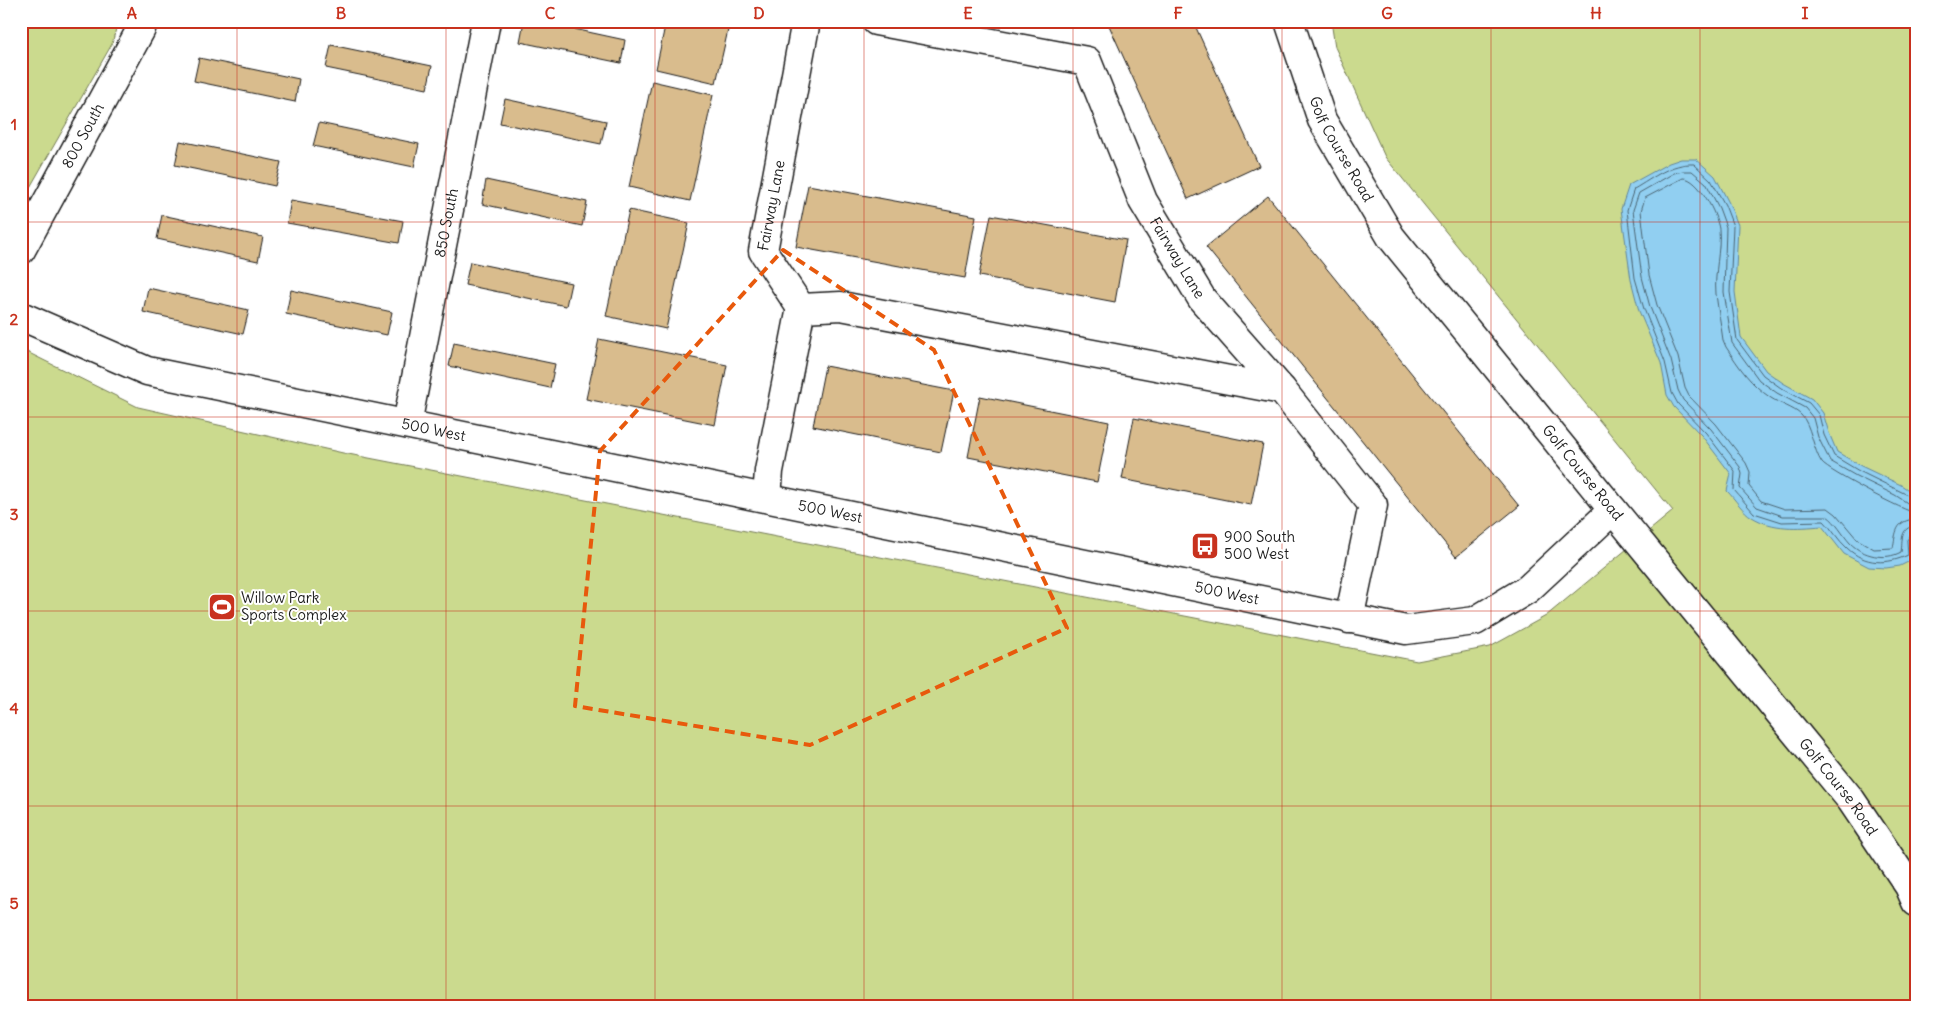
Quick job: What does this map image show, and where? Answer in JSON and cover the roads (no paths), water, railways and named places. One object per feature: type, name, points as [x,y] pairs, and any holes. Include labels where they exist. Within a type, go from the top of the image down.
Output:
[{"type":"street","name":"800 South","points":[[21,250],[141,30],[143,21]]},
{"type":"street","name":"850 South","points":[[407,424],[486,21]]},
{"type":"street","name":"Fairway Lane","points":[[801,308],[763,251],[806,21]]},
{"type":"street","name":"Fairway Lane","points":[[876,21],[1087,61],[1143,201],[1202,299],[1282,390],[1373,505],[1348,619]]},
{"type":"street","name":"Golf Course Road","points":[[1289,21],[1322,120],[1391,238],[1851,800],[1909,886],[1916,902]]},
{"type":"street","points":[[767,498],[769,471],[801,308],[841,306],[1282,390]]},
{"type":"street","name":"500 West","points":[[21,316],[148,371],[1406,630],[1475,621],[1528,589],[1613,510]]},
{"type":"water","points":[[1681,159],[1696,159],[1715,176],[1738,225],[1735,292],[1741,337],[1766,371],[1812,399],[1823,413],[1837,452],[1901,485],[1916,495],[1916,534],[1912,540],[1914,559],[1900,566],[1886,568],[1869,567],[1844,554],[1822,526],[1777,526],[1752,517],[1742,509],[1727,491],[1731,474],[1702,436],[1674,407],[1667,395],[1661,363],[1639,311],[1631,280],[1621,209],[1629,185],[1669,163]]},
{"type":"place","name":"900 South 500 West","points":[[1205,546]]},
{"type":"place","name":"Willow Park Sports Complex","points":[[222,607]]}]
